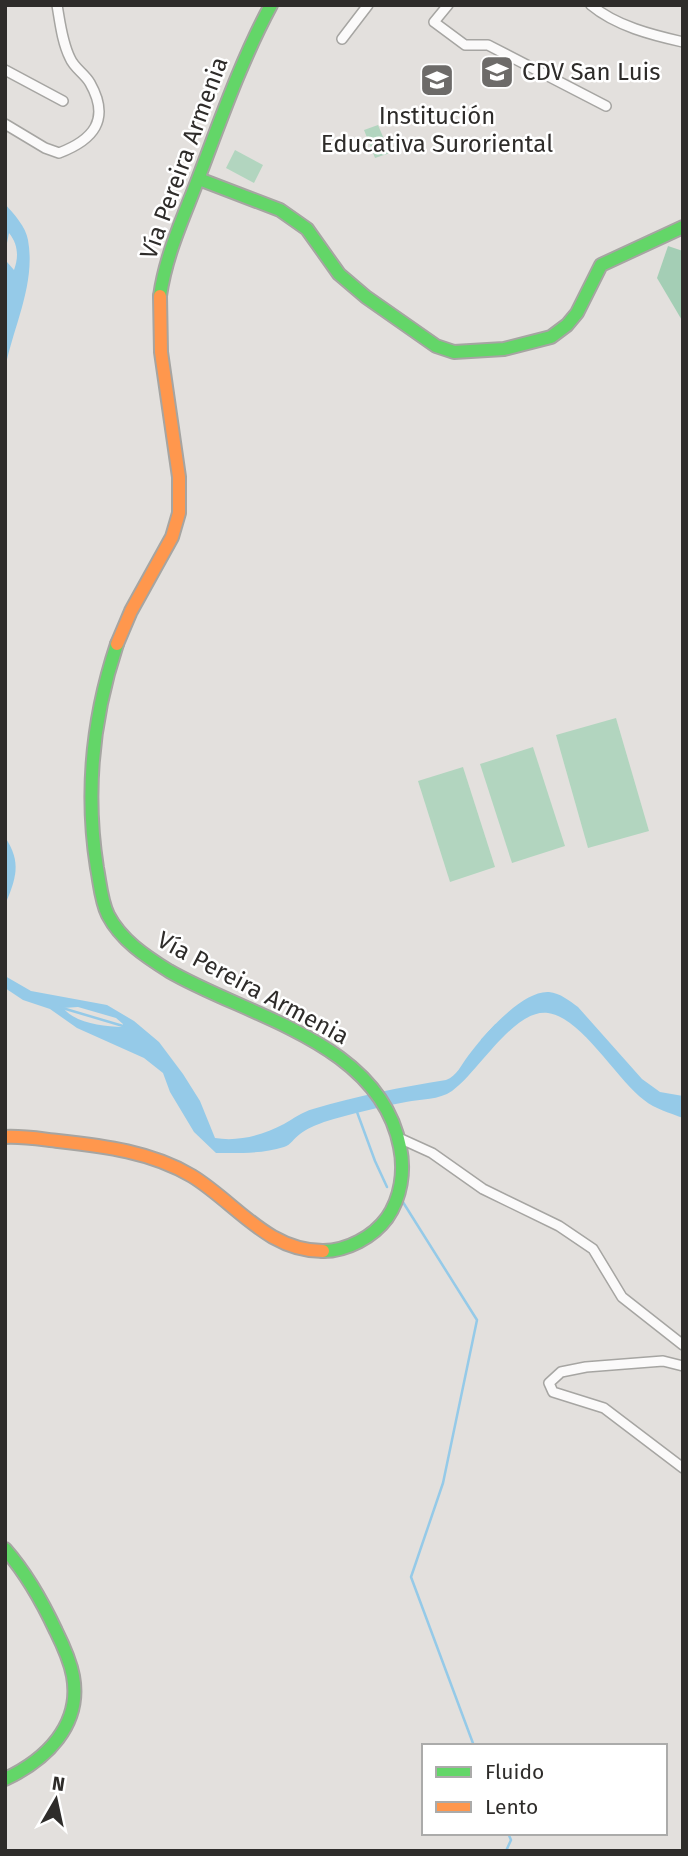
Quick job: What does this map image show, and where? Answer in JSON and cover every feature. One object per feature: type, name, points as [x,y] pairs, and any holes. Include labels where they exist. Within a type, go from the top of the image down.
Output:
[{"type":"main road","name":"Vía Pereira Armenia","points":[[271,5],[237,74],[166,262],[159,296],[161,361],[179,483],[180,509],[172,537],[131,612],[114,653],[99,713],[90,779],[93,836],[99,883],[108,916],[118,931],[137,949],[181,977],[311,1038],[353,1067],[371,1088],[399,1138]]},
{"type":"main road","points":[[199,179],[280,210],[307,229],[339,274],[366,298],[436,346],[454,352],[504,349],[551,338],[567,325],[576,313],[601,265],[683,227]]},
{"type":"main road","points":[[5,1137],[19,1136],[131,1153],[158,1160],[195,1178],[264,1234],[295,1249],[328,1253],[369,1237],[383,1224],[392,1210],[400,1191],[402,1168],[399,1138]]},
{"type":"main road","points":[[5,1549],[31,1580],[44,1603],[68,1656],[74,1693],[71,1718],[55,1746],[38,1762],[5,1779]]},
{"type":"street","points":[[5,124],[45,148],[59,153],[86,140],[98,125],[99,108],[90,83],[70,59],[61,32],[57,5]]},
{"type":"street","points":[[342,39],[368,5]]},
{"type":"street","points":[[591,5],[634,29],[683,42]]},
{"type":"street","points":[[443,7],[434,22],[465,45],[488,46],[606,106]]},
{"type":"street","points":[[5,71],[63,101]]},
{"type":"street","points":[[399,1138],[432,1153],[483,1189],[559,1226],[593,1249],[622,1297],[683,1345]]},
{"type":"street","points":[[683,1366],[663,1361],[586,1367],[561,1372],[549,1383],[553,1392],[604,1408],[683,1468]]},
{"type":"green space","points":[[378,125],[390,153],[375,158],[364,130]]},
{"type":"green space","points":[[235,150],[263,165],[254,183],[226,168]]},
{"type":"green space","points":[[668,246],[683,251],[683,322],[657,278]]},
{"type":"green space","points":[[616,718],[649,831],[588,848],[556,735]]},
{"type":"green space","points":[[533,747],[565,846],[512,863],[480,764]]},
{"type":"green space","points":[[463,767],[495,867],[450,882],[418,781]]},
{"type":"water","points":[[5,204],[25,230],[30,256],[26,289],[5,369],[5,254],[7,262],[14,270],[17,255],[16,246],[9,233],[5,253]]},
{"type":"water","points":[[5,837],[14,855],[16,871],[5,905]]},
{"type":"water","points":[[5,976],[31,991],[107,1005],[134,1021],[159,1042],[183,1074],[200,1101],[215,1138],[251,1137],[313,1109],[379,1092],[446,1080],[456,1073],[483,1037],[515,1006],[538,993],[549,992],[578,1007],[642,1079],[660,1092],[683,1096],[683,1118],[644,1100],[573,1025],[548,1013],[535,1014],[522,1021],[447,1094],[375,1108],[324,1122],[302,1132],[286,1146],[276,1149],[250,1153],[216,1153],[194,1132],[170,1092],[163,1073],[144,1058],[77,1028],[50,1009],[23,1000],[5,988]],"holes":[[[78,1007],[116,1018],[123,1027],[83,1021],[63,1008]]]},
{"type":"waterway","points":[[59,1007],[123,1026]]},
{"type":"waterway","points":[[482,1040],[496,1025]]},
{"type":"waterway","points":[[357,1112],[387,1187]]},
{"type":"waterway","points":[[401,1199],[477,1320],[443,1483],[411,1577],[473,1744]]},
{"type":"waterway","points":[[506,1851],[511,1840],[509,1835]]},
{"type":"traffic: fast","points":[[160,296],[171,249],[182,219],[224,109],[271,5]]},
{"type":"traffic: fast","points":[[199,179],[280,210],[307,229],[339,274],[366,297],[436,346],[454,352],[504,349],[551,337],[577,313],[601,265],[683,227]]},
{"type":"traffic: fast","points":[[117,644],[97,726],[92,783],[93,840],[97,868],[104,904],[113,924],[127,940],[169,971],[272,1019],[339,1057],[367,1082],[388,1111],[400,1147],[402,1165],[396,1202],[381,1225],[359,1242],[341,1249],[323,1251]]},
{"type":"traffic: fast","points":[[5,1549],[34,1588],[59,1636],[72,1670],[74,1694],[72,1710],[58,1739],[34,1762],[5,1779]]},
{"type":"traffic: slow","points":[[117,644],[131,611],[172,537],[179,513],[179,477],[161,352],[160,296]]},
{"type":"traffic: slow","points":[[5,1137],[93,1145],[161,1161],[192,1176],[253,1224],[285,1243],[303,1249],[323,1251]]},
{"type":"place","name":"CDV San Luis","points":[[497,72]]},
{"type":"place","name":"Institución Educativa Suroriental","points":[[437,80]]}]
